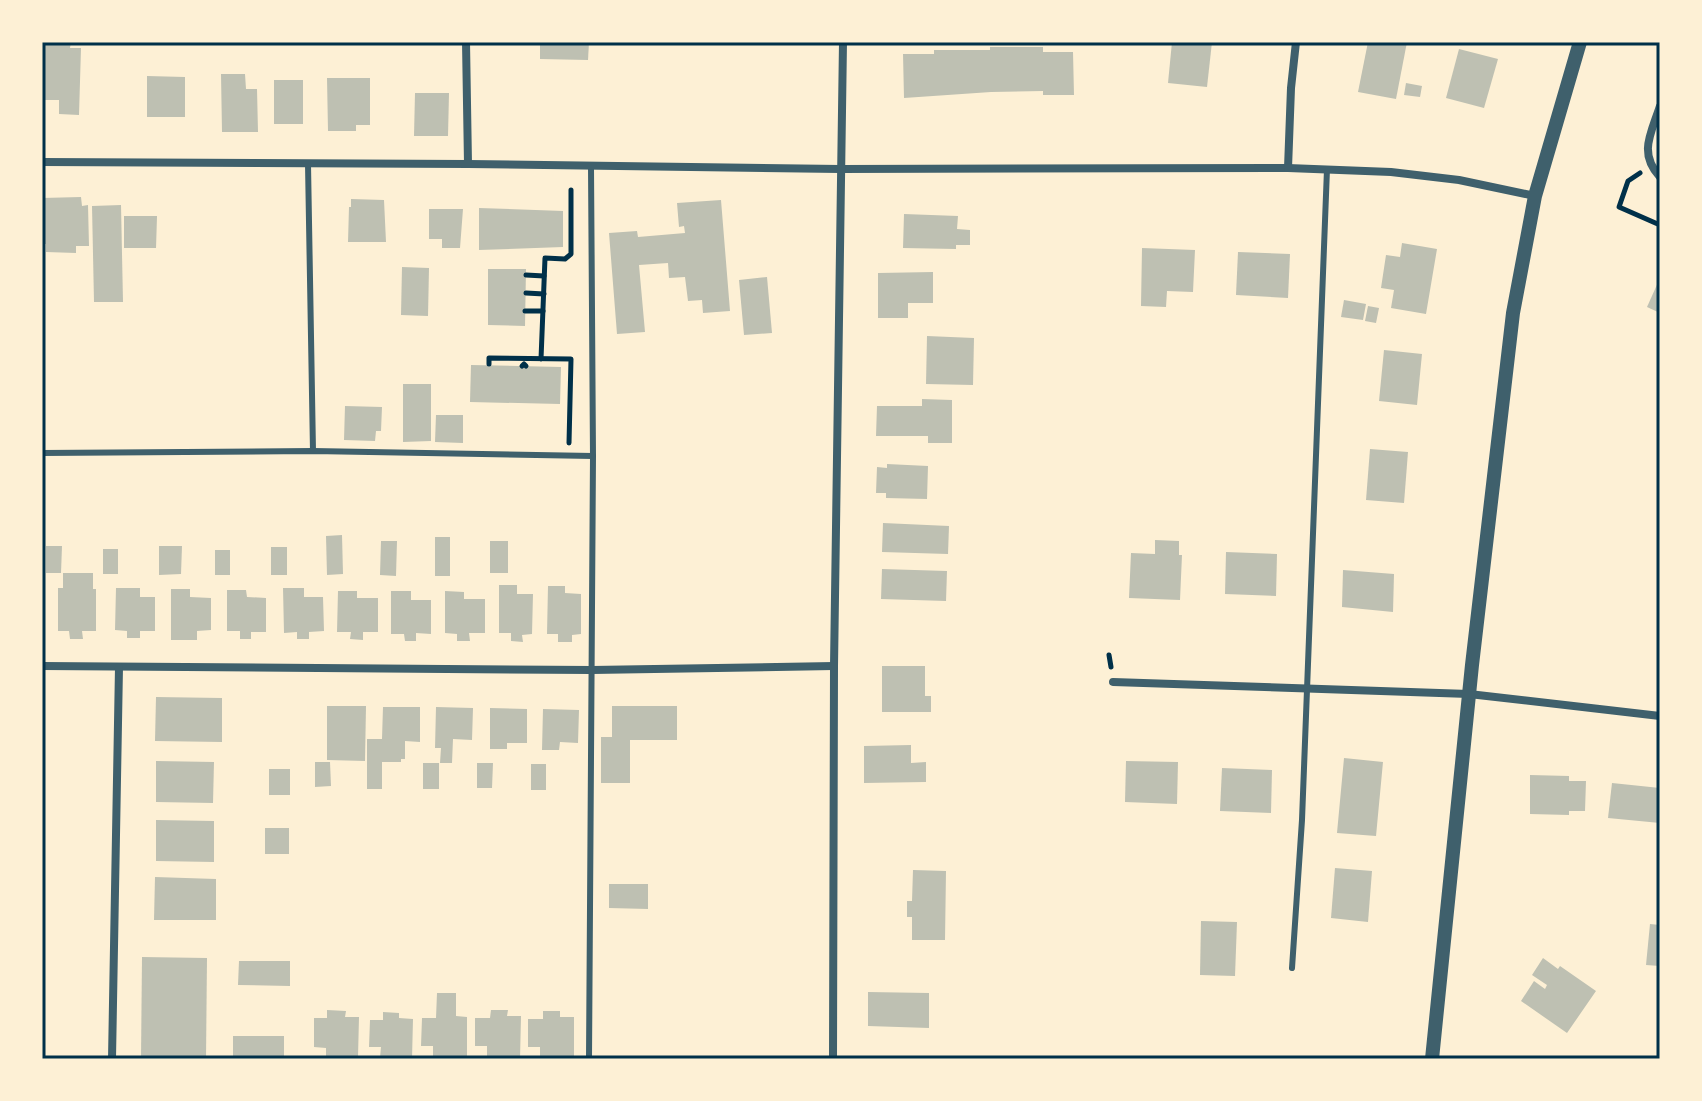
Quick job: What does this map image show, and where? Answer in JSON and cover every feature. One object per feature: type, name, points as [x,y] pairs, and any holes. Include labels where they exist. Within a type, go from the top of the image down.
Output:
[{"type":"street","points":[[466,42],[468,164]]},
{"type":"street","points":[[833,1059],[834,666],[843,42]]},
{"type":"street","points":[[1288,168],[1296,42]]},
{"type":"street","points":[[1432,1059],[1469,694],[1513,313],[1535,196],[1580,42]]},
{"type":"street","points":[[1660,106],[1647,154],[1650,166],[1660,177]]},
{"type":"street","points":[[42,162],[840,169],[1288,168],[1391,172],[1459,180],[1535,196]]},
{"type":"street","points":[[42,666],[592,670],[834,666]]},
{"type":"street","points":[[112,1059],[119,667]]},
{"type":"street","points":[[1113,682],[1469,694],[1660,716]]},
{"type":"lane","points":[[308,164],[313,451]]},
{"type":"lane","points":[[589,1059],[593,456],[591,167]]},
{"type":"lane","points":[[1292,968],[1307,687],[1327,169]]},
{"type":"lane","points":[[42,453],[313,451],[593,456]]},
{"type":"path","points":[[1628,181],[1619,207],[1660,225]]},
{"type":"path","points":[[544,362],[545,258],[565,259],[571,254],[571,190]]},
{"type":"path","points":[[526,275],[544,276]]},
{"type":"path","points":[[526,293],[544,294]]},
{"type":"path","points":[[525,311],[543,311]]},
{"type":"path","points":[[489,365],[489,358],[524,364],[571,359],[569,443]]},
{"type":"building","points":[[42,42],[71,42],[70,48],[81,48],[79,115],[59,114],[59,100],[42,100]]},
{"type":"building","points":[[540,42],[589,42],[588,60],[540,59]]},
{"type":"building","points":[[1172,42],[1212,42],[1207,87],[1168,83]]},
{"type":"building","points":[[1368,42],[1407,42],[1396,99],[1358,92]]},
{"type":"building","points":[[990,47],[1043,47],[1043,52],[1073,52],[1074,95],[1043,95],[1043,91],[904,98],[903,54],[934,54],[934,50],[990,50]]},
{"type":"building","points":[[1459,49],[1498,59],[1484,108],[1446,98]]},
{"type":"building","points":[[221,74],[245,74],[246,89],[257,89],[258,132],[222,132]]},
{"type":"building","points":[[147,76],[185,77],[185,117],[147,117]]},
{"type":"building","points":[[327,78],[370,78],[370,125],[356,125],[356,131],[328,131]]},
{"type":"building","points":[[274,80],[303,80],[303,124],[274,124]]},
{"type":"building","points":[[1406,83],[1422,86],[1420,97],[1404,95]]},
{"type":"building","points":[[415,93],[449,93],[448,136],[414,136]]},
{"type":"building","points":[[81,197],[82,206],[88,205],[89,246],[76,246],[76,253],[46,252],[46,244],[42,244],[42,198]]},
{"type":"building","points":[[351,199],[384,200],[386,242],[348,242]]},
{"type":"building","points":[[721,200],[730,311],[703,313],[702,300],[688,301],[685,277],[669,278],[668,263],[639,265],[645,332],[617,334],[609,233],[637,231],[638,237],[685,233],[684,226],[679,227],[677,203]]},
{"type":"building","points":[[121,205],[123,302],[94,302],[92,206]]},
{"type":"building","points":[[479,208],[563,211],[563,247],[479,250]]},
{"type":"building","points":[[429,209],[463,209],[460,248],[442,248],[442,239],[429,239]]},
{"type":"building","points":[[904,214],[958,216],[957,229],[970,230],[970,245],[956,245],[956,249],[903,248]]},
{"type":"building","points":[[124,216],[157,216],[156,248],[124,248]]},
{"type":"building","points":[[1402,243],[1437,249],[1426,314],[1391,308],[1394,290],[1381,288],[1386,255],[1400,257]]},
{"type":"building","points":[[1142,248],[1195,250],[1193,292],[1167,291],[1166,307],[1141,306]]},
{"type":"building","points":[[1238,252],[1290,254],[1288,298],[1236,295]]},
{"type":"building","points":[[402,267],[429,268],[428,316],[401,315]]},
{"type":"building","points":[[488,269],[526,269],[525,326],[488,325]]},
{"type":"building","points":[[933,272],[933,303],[908,303],[908,318],[878,318],[878,273]]},
{"type":"building","points":[[767,277],[772,333],[744,335],[739,280]]},
{"type":"building","points":[[1660,278],[1660,313],[1647,307]]},
{"type":"building","points":[[1344,300],[1366,304],[1363,320],[1341,317]]},
{"type":"building","points":[[1368,306],[1379,308],[1376,323],[1365,321]]},
{"type":"building","points":[[927,336],[974,338],[973,385],[926,384]]},
{"type":"building","points":[[1384,350],[1422,354],[1417,405],[1379,401]]},
{"type":"building","points":[[471,365],[561,367],[560,404],[470,402]]},
{"type":"building","points":[[403,384],[431,384],[431,441],[403,442]]},
{"type":"building","points":[[922,399],[952,400],[952,443],[928,443],[928,436],[876,436],[877,406],[922,406]]},
{"type":"building","points":[[345,406],[382,407],[381,431],[376,431],[375,441],[344,440]]},
{"type":"building","points":[[436,415],[463,415],[463,443],[435,442]]},
{"type":"building","points":[[1370,449],[1408,452],[1404,503],[1366,500]]},
{"type":"building","points":[[887,464],[928,466],[927,499],[886,498],[886,493],[876,493],[877,467],[887,468]]},
{"type":"building","points":[[883,523],[949,526],[948,554],[882,552]]},
{"type":"building","points":[[342,535],[343,574],[327,575],[326,536]]},
{"type":"building","points":[[435,537],[450,537],[450,576],[435,576]]},
{"type":"building","points":[[1155,540],[1179,541],[1179,555],[1182,555],[1180,600],[1129,598],[1131,553],[1155,554]]},
{"type":"building","points":[[381,541],[397,541],[396,576],[380,575]]},
{"type":"building","points":[[490,541],[508,541],[508,573],[490,573]]},
{"type":"building","points":[[46,546],[62,546],[61,573],[46,573]]},
{"type":"building","points":[[159,546],[182,546],[181,574],[159,575]]},
{"type":"building","points":[[271,547],[287,547],[287,575],[271,575]]},
{"type":"building","points":[[103,549],[118,549],[118,574],[103,574]]},
{"type":"building","points":[[215,550],[230,550],[230,575],[215,575]]},
{"type":"building","points":[[1226,552],[1277,554],[1276,596],[1225,594]]},
{"type":"building","points":[[882,569],[947,571],[946,601],[881,599]]},
{"type":"building","points":[[1343,570],[1394,574],[1393,612],[1342,607]]},
{"type":"building","points":[[63,573],[93,573],[96,631],[82,631],[83,639],[70,639],[69,631],[58,631],[58,588],[63,588]]},
{"type":"building","points":[[499,585],[517,585],[517,594],[533,594],[532,634],[522,635],[523,642],[511,641],[511,633],[499,633]]},
{"type":"building","points":[[548,586],[565,586],[565,593],[581,594],[581,634],[572,635],[572,642],[558,642],[558,634],[547,634]]},
{"type":"building","points":[[116,588],[140,588],[140,597],[155,597],[155,631],[140,631],[140,638],[127,638],[127,631],[115,630]]},
{"type":"building","points":[[283,588],[304,588],[304,597],[323,597],[324,631],[309,632],[309,639],[297,639],[297,632],[284,633]]},
{"type":"building","points":[[171,589],[190,589],[190,597],[211,598],[211,630],[197,631],[197,640],[171,640]]},
{"type":"building","points":[[227,590],[246,590],[247,597],[266,598],[266,632],[251,632],[251,639],[240,639],[240,631],[227,631]]},
{"type":"building","points":[[338,591],[357,591],[357,598],[378,598],[378,632],[363,632],[363,640],[350,639],[351,632],[337,632]]},
{"type":"building","points":[[391,591],[411,591],[411,600],[431,600],[431,634],[416,633],[416,641],[405,641],[404,634],[391,634]]},
{"type":"building","points":[[445,591],[464,592],[464,599],[485,599],[485,633],[469,633],[470,641],[457,641],[457,634],[445,633]]},
{"type":"building","points":[[882,666],[925,666],[925,696],[931,696],[931,712],[882,712]]},
{"type":"building","points":[[156,697],[222,698],[222,742],[155,741]]},
{"type":"building","points":[[327,706],[366,706],[365,761],[327,760]]},
{"type":"building","points":[[612,706],[677,706],[677,740],[630,740],[630,783],[601,783],[601,737],[612,737]]},
{"type":"building","points":[[383,707],[420,707],[420,742],[405,741],[405,759],[401,762],[382,762],[382,789],[367,789],[367,739],[382,739]]},
{"type":"building","points":[[436,707],[473,708],[472,740],[453,739],[452,763],[440,763],[441,748],[435,748]]},
{"type":"building","points":[[490,708],[527,709],[527,743],[507,743],[507,749],[490,749]]},
{"type":"building","points":[[543,709],[579,710],[578,743],[560,742],[559,750],[542,750]]},
{"type":"building","points":[[911,745],[911,763],[926,762],[926,782],[864,783],[864,746]]},
{"type":"building","points":[[1344,758],[1383,762],[1376,836],[1337,833]]},
{"type":"building","points":[[156,761],[214,762],[213,803],[156,802]]},
{"type":"building","points":[[1126,761],[1178,762],[1177,804],[1125,802]]},
{"type":"building","points":[[315,762],[330,762],[331,786],[315,787]]},
{"type":"building","points":[[423,763],[439,763],[439,789],[423,789]]},
{"type":"building","points":[[477,763],[493,763],[492,788],[477,788]]},
{"type":"building","points":[[531,764],[546,764],[546,790],[531,790]]},
{"type":"building","points":[[1222,768],[1272,770],[1271,813],[1220,811]]},
{"type":"building","points":[[269,769],[290,769],[290,795],[269,795]]},
{"type":"building","points":[[1530,775],[1569,776],[1569,781],[1586,781],[1585,811],[1569,811],[1569,815],[1530,814]]},
{"type":"building","points":[[1612,783],[1660,788],[1660,823],[1608,818]]},
{"type":"building","points":[[156,820],[214,821],[214,862],[156,861]]},
{"type":"building","points":[[265,828],[289,828],[289,854],[265,854]]},
{"type":"building","points":[[1335,868],[1372,871],[1368,922],[1331,918]]},
{"type":"building","points":[[913,870],[946,871],[945,940],[912,940],[912,917],[907,917],[907,901],[912,901]]},
{"type":"building","points":[[155,877],[216,879],[216,920],[154,920]]},
{"type":"building","points":[[609,884],[648,884],[648,909],[609,908]]},
{"type":"building","points":[[1201,921],[1237,922],[1235,976],[1200,975]]},
{"type":"building","points":[[1650,924],[1660,925],[1660,966],[1646,965]]},
{"type":"building","points":[[142,957],[207,958],[206,1059],[141,1059]]},
{"type":"building","points":[[1543,958],[1596,991],[1567,1033],[1521,1001],[1534,981],[1545,989],[1547,985],[1532,975]]},
{"type":"building","points":[[239,961],[290,961],[290,986],[238,985]]},
{"type":"building","points":[[868,992],[929,993],[929,1028],[868,1026]]},
{"type":"building","points":[[437,993],[456,993],[456,1016],[467,1017],[467,1059],[433,1059],[433,1046],[421,1046],[422,1018],[436,1018]]},
{"type":"building","points":[[327,1010],[346,1011],[345,1017],[359,1017],[358,1057],[335,1059],[335,1056],[326,1056],[326,1048],[314,1047],[314,1018],[327,1018]]},
{"type":"building","points":[[491,1010],[508,1010],[507,1016],[521,1016],[520,1059],[487,1059],[487,1046],[475,1046],[475,1018],[490,1018]]},
{"type":"building","points":[[543,1011],[560,1011],[560,1017],[574,1017],[574,1059],[540,1059],[540,1047],[528,1047],[528,1019],[543,1019]]},
{"type":"building","points":[[383,1012],[399,1013],[399,1018],[413,1019],[412,1059],[380,1058],[381,1047],[369,1047],[370,1020],[383,1020]]},
{"type":"building","points":[[233,1036],[284,1036],[284,1059],[233,1059]]}]
